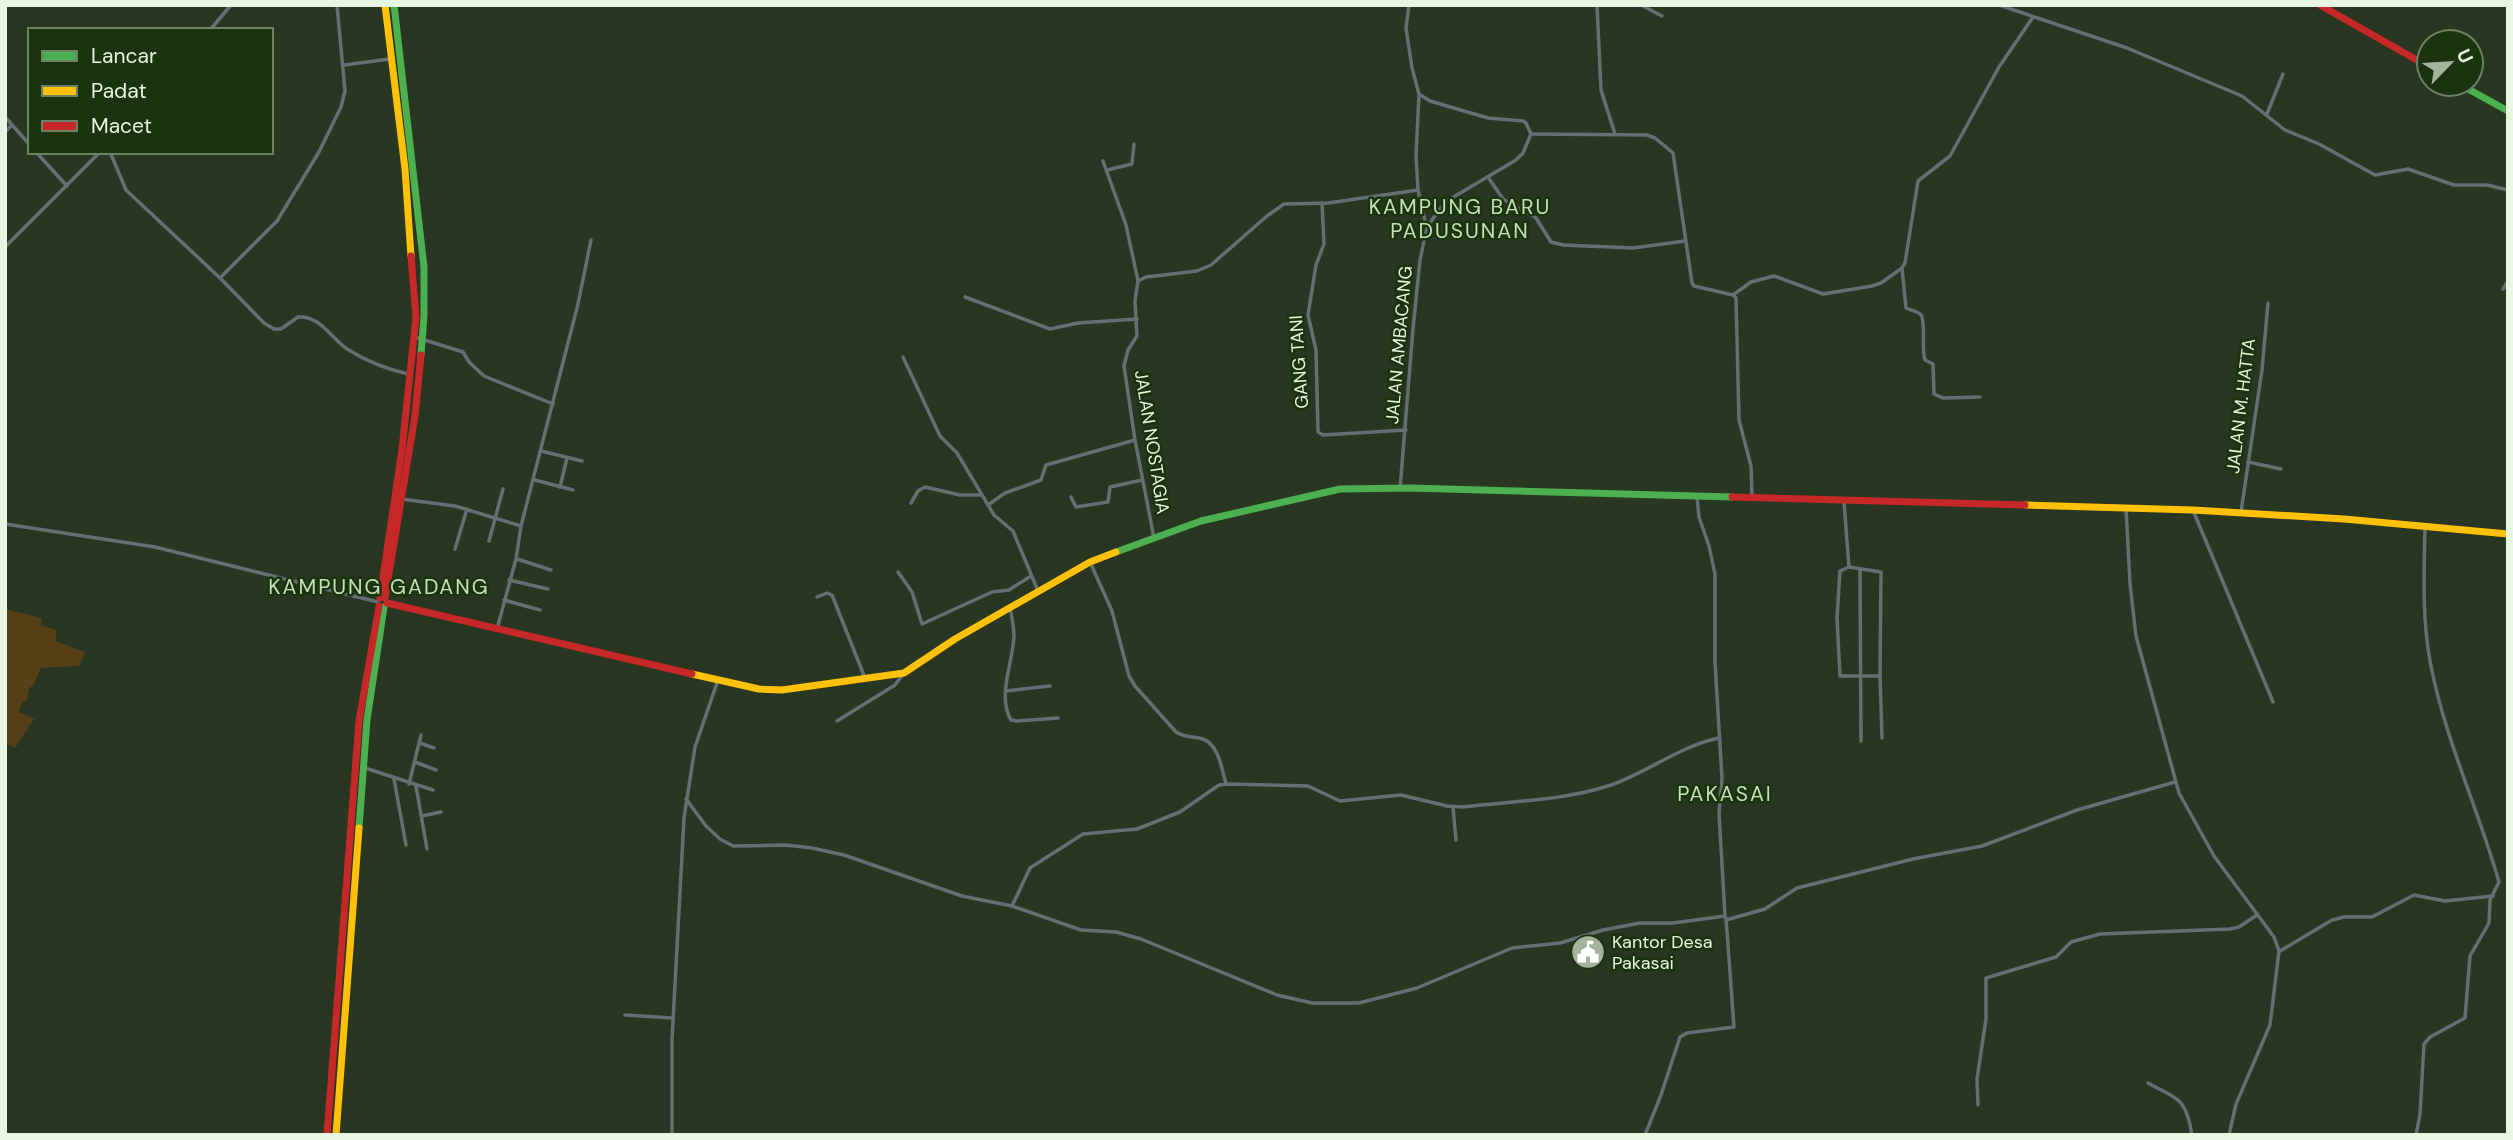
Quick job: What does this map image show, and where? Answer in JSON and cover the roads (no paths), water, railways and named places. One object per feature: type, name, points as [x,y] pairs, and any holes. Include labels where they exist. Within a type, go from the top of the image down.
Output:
[{"type":"main road","points":[[382,602],[409,374],[419,338],[405,169],[386,5]]},
{"type":"main road","points":[[327,1135],[362,747],[364,687],[415,416],[424,267],[394,5]]},
{"type":"main road","points":[[2320,5],[2415,59]]},
{"type":"main road","points":[[2484,98],[2508,111]]},
{"type":"main road","points":[[405,169],[414,169]]},
{"type":"main road","points":[[382,602],[765,690],[782,690],[904,673],[955,639],[1090,562],[1201,521],[1340,489],[1400,488],[1844,502],[2012,503],[2241,512],[2508,534]]},
{"type":"main road","points":[[336,1135],[365,768],[362,747]]},
{"type":"main road","points":[[340,987],[349,987]]},
{"type":"street","points":[[212,28],[231,5]]},
{"type":"street","points":[[220,278],[272,228],[319,152],[344,100],[344,65],[337,5]]},
{"type":"street","points":[[1409,5],[1405,28],[1419,94],[1416,156],[1418,190],[1427,228]]},
{"type":"street","points":[[1597,5],[1601,90],[1615,135]]},
{"type":"street","points":[[1641,5],[1662,16]]},
{"type":"street","points":[[1998,5],[2127,48],[2242,96],[2285,130],[2319,144],[2375,176],[2408,169],[2454,185],[2487,185],[2508,190]]},
{"type":"street","points":[[1980,397],[1942,398],[1934,394],[1933,364],[1925,360],[1922,348],[1922,317],[1918,312],[1906,308],[1902,268],[1918,181],[1950,156],[1999,66],[2033,17]]},
{"type":"street","points":[[344,65],[392,59]]},
{"type":"street","points":[[2267,114],[2283,74]]},
{"type":"street","points":[[1419,94],[1430,101],[1488,118],[1523,121],[1531,134],[1651,136],[1673,153],[1689,276],[1694,286],[1736,298],[1739,420],[1751,466],[1752,498]]},
{"type":"street","points":[[5,117],[28,143]]},
{"type":"street","points":[[5,132],[12,125]]},
{"type":"street","name":"JALAN AMBACANG","points":[[1400,488],[1413,329],[1421,252],[1427,228],[1445,202],[1520,156],[1531,134]]},
{"type":"street","points":[[1106,170],[1132,164],[1134,144]]},
{"type":"street","points":[[38,154],[66,186]]},
{"type":"street","points":[[5,247],[98,154]]},
{"type":"street","points":[[111,154],[126,190],[271,328],[281,329],[298,317],[308,317],[319,323],[351,351],[377,365],[409,374]]},
{"type":"street","name":"JALAN NOSTAGIA","points":[[1103,162],[1126,225],[1138,281],[1135,284],[1137,336],[1128,350],[1124,366],[1154,538]]},
{"type":"street","points":[[1488,177],[1503,198],[1536,218],[1551,242],[1633,248],[1685,241]]},
{"type":"street","points":[[1138,281],[1146,277],[1202,269],[1219,260],[1284,204],[1322,203],[1418,190]]},
{"type":"street","name":"GANG TANI","points":[[1322,203],[1324,244],[1315,265],[1308,315],[1316,350],[1318,429],[1323,435],[1406,430]]},
{"type":"street","points":[[497,629],[578,304],[591,240]]},
{"type":"street","points":[[1733,295],[1751,282],[1774,276],[1826,294],[1877,285],[1902,268]]},
{"type":"street","points":[[2502,289],[2508,281]]},
{"type":"street","points":[[965,297],[1050,329],[1078,323],[1137,319]]},
{"type":"street","name":"JALAN M. HATTA","points":[[2241,512],[2262,370],[2268,303]]},
{"type":"street","points":[[419,338],[463,352],[484,376],[553,404]]},
{"type":"street","points":[[903,357],[940,436],[957,453],[994,515],[1013,531],[1038,592]]},
{"type":"street","points":[[988,505],[1005,493],[1041,480],[1046,465],[1135,440]]},
{"type":"street","points":[[541,451],[582,461]]},
{"type":"street","points":[[560,487],[568,458]]},
{"type":"street","points":[[2248,462],[2281,468]]},
{"type":"street","points":[[534,480],[573,490]]},
{"type":"street","points":[[1071,497],[1076,507],[1108,502],[1110,487],[1142,480]]},
{"type":"street","points":[[911,502],[918,491],[925,487],[960,495],[982,495]]},
{"type":"street","points":[[489,541],[503,489]]},
{"type":"street","points":[[1645,1135],[1680,1037],[1691,1032],[1734,1027],[1719,813],[1722,785],[1715,662],[1715,574],[1699,517],[1697,497]]},
{"type":"street","points":[[401,499],[467,509],[521,526]]},
{"type":"street","points":[[1844,502],[1849,567]]},
{"type":"street","points":[[2126,508],[2136,636],[2175,782],[2184,804],[2214,856],[2276,939],[2279,951],[2270,1026],[2236,1104],[2230,1135]]},
{"type":"street","points":[[454,549],[467,509]]},
{"type":"street","points":[[2193,510],[2273,702]]},
{"type":"street","points":[[5,524],[155,547],[382,602]]},
{"type":"street","points":[[2425,527],[2425,606],[2430,662],[2461,772],[2499,884]]},
{"type":"street","points":[[516,559],[551,570]]},
{"type":"street","points":[[1090,562],[1112,611],[1129,676],[1135,686],[1176,732],[1183,737],[1202,739],[1210,744],[1220,763],[1226,784]]},
{"type":"street","points":[[1880,676],[1840,676],[1837,618],[1840,571],[1849,567],[1881,572],[1882,738]]},
{"type":"street","points":[[1860,569],[1861,741]]},
{"type":"street","points":[[898,572],[912,592],[922,624],[992,592],[1009,590],[1031,576]]},
{"type":"street","points":[[509,580],[548,589]]},
{"type":"street","points":[[817,597],[827,593],[832,595],[866,680]]},
{"type":"street","points":[[504,600],[540,610]]},
{"type":"street","points":[[1010,608],[1014,638],[1006,691],[1006,711],[1011,720],[1058,718]]},
{"type":"street","points":[[837,721],[895,685],[904,673]]},
{"type":"street","points":[[672,1135],[673,1018],[686,799],[695,747],[718,679]]},
{"type":"street","points":[[1006,691],[1050,686]]},
{"type":"street","points":[[409,784],[421,735]]},
{"type":"street","points":[[1012,906],[1030,868],[1083,834],[1137,829],[1180,811],[1219,785],[1308,786],[1340,801],[1401,795],[1453,807],[1563,796],[1595,790],[1634,775],[1702,741],[1719,737]]},
{"type":"street","points":[[419,743],[434,748]]},
{"type":"street","points":[[415,762],[436,770]]},
{"type":"street","points":[[365,768],[433,790]]},
{"type":"street","points":[[394,779],[406,845]]},
{"type":"street","points":[[686,799],[706,826],[720,839],[733,846],[786,845],[826,850],[962,896],[1012,906],[1081,930],[1116,932],[1141,939],[1285,998],[1312,1003],[1359,1003],[1417,988],[1512,948],[1560,943],[1603,930],[1640,923],[1726,918],[1765,909],[1797,888],[1913,859],[1982,846],[2077,810],[2175,782]]},
{"type":"street","points":[[416,786],[427,849]]},
{"type":"street","points":[[1453,807],[1456,840]]},
{"type":"street","points":[[422,816],[441,813]]},
{"type":"street","points":[[2417,1133],[2424,1044],[2430,1037],[2465,1018],[2470,956],[2488,923],[2493,896],[2499,884],[2508,881]]},
{"type":"street","points":[[2279,951],[2332,920],[2372,917],[2414,895],[2445,901],[2493,896]]},
{"type":"street","points":[[1978,1105],[1977,1079],[1986,1019],[1986,978],[2056,957],[2071,942],[2100,934],[2230,929],[2239,927],[2257,915]]},
{"type":"street","points":[[625,1015],[673,1018]]},
{"type":"street","points":[[2148,1083],[2181,1101],[2187,1111],[2192,1135]]},
{"type":"place","name":"Kantor Desa Pakasai","points":[[1588,952]]},
{"type":"district","name":"KAMPUNG BARU PADUSUNAN","points":[[1460,219]]},
{"type":"district","name":"KAMPUNG GADANG","points":[[379,587]]},
{"type":"district","name":"PAKASAI","points":[[1725,794]]}]
